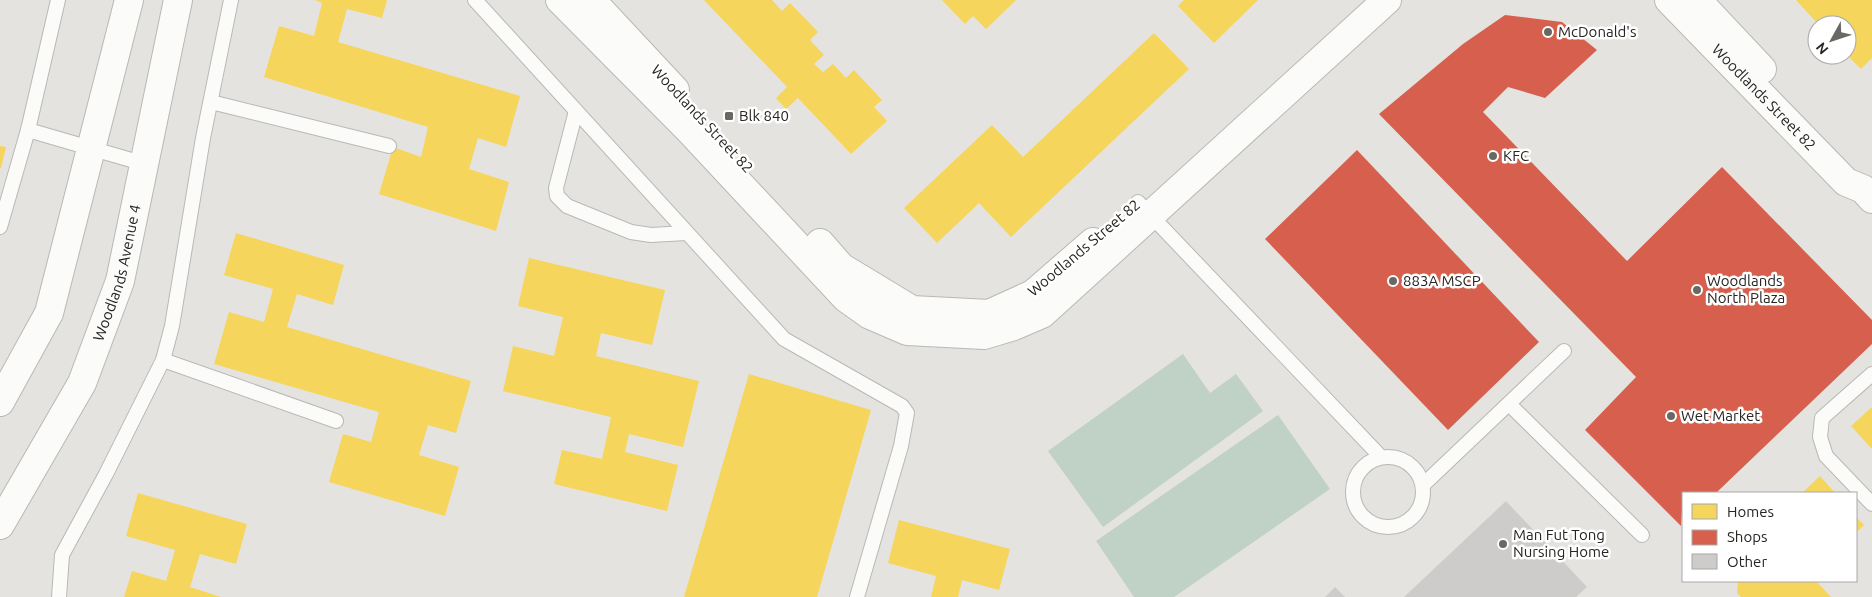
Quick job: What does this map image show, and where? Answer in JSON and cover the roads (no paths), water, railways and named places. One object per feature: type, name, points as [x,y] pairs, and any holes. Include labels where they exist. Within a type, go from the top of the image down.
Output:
[{"type":"street","points":[[0,402],[49,313],[129,0]]},
{"type":"street","name":"Woodlands Avenue 4","points":[[0,526],[82,383],[120,281],[178,0]]},
{"type":"street","name":"Woodlands Street 82","points":[[560,0],[690,131],[846,298],[870,315],[907,332],[984,335],[1014,326],[1042,314],[1144,208],[1258,105],[1387,0]]},
{"type":"street","name":"Woodlands Street 82","points":[[591,0],[841,267],[912,310],[989,314],[1012,305],[1033,294],[1144,208]]},
{"type":"street","name":"Woodlands Street 82","points":[[1258,105],[1362,0]]},
{"type":"street","name":"Woodlands Street 82","points":[[1669,0],[1846,182],[1868,194]]},
{"type":"street","name":"Woodlands Street 82","points":[[1697,0],[1836,144],[1859,173],[1868,194]]},
{"type":"lane","points":[[0,227],[28,130],[58,0]]},
{"type":"lane","points":[[59,597],[62,555],[106,474],[163,360],[172,326],[211,102],[232,0]]},
{"type":"lane","points":[[475,0],[784,339],[902,406],[908,413],[901,446],[857,597]]},
{"type":"lane","points":[[211,102],[388,146]]},
{"type":"lane","points":[[576,111],[556,188],[557,196],[567,206],[631,232],[651,235],[686,233]]},
{"type":"lane","points":[[28,130],[145,164]]},
{"type":"lane","name":"Woodlands Street 82","points":[[1144,208],[1381,457]]},
{"type":"lane","points":[[1423,485],[1564,351]]},
{"type":"lane","points":[[163,360],[336,421]]},
{"type":"lane","points":[[1872,374],[1822,418],[1820,437],[1826,456],[1872,504]]},
{"type":"lane","points":[[1510,404],[1642,535]]},
{"type":"lane","points":[[1381,457],[1399,458],[1415,468],[1423,485],[1422,504],[1411,518],[1395,527],[1377,525],[1361,515],[1355,502],[1354,480],[1364,465],[1381,457]]},
{"type":"place","name":"McDonald's","points":[[1548,32]]},
{"type":"place","name":"Blk 840","points":[[729,116]]},
{"type":"place","name":"KFC","points":[[1493,156]]},
{"type":"place","name":"883A MSCP","points":[[1393,281]]},
{"type":"place","name":"Woodlands North Plaza","points":[[1697,290]]},
{"type":"place","name":"Wet Market","points":[[1671,416]]},
{"type":"place","name":"Man Fut Tong Nursing Home","points":[[1503,544]]}]
